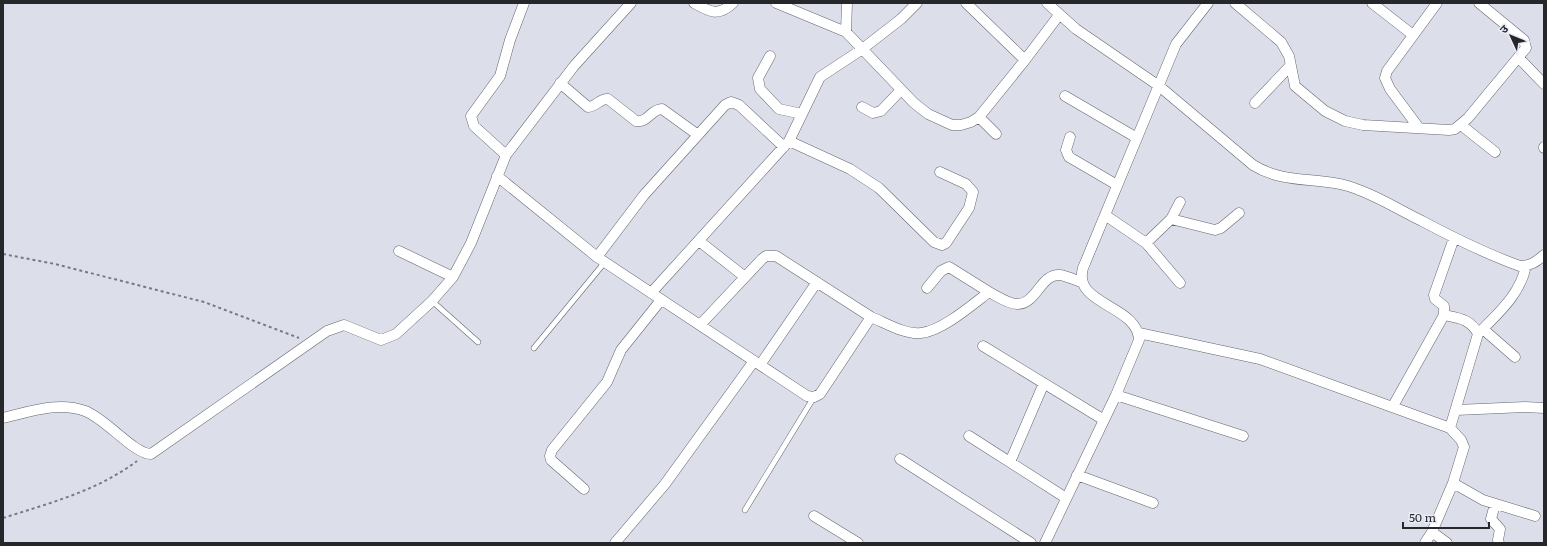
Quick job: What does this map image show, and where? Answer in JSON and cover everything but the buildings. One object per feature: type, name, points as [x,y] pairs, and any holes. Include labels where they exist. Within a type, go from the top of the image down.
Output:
[{"type":"street","points":[[506,155],[474,126],[471,116],[500,76],[510,40],[524,3]]},
{"type":"street","points":[[3,418],[56,407],[78,409],[98,417],[141,452],[152,454],[327,331],[344,325],[381,340],[387,339],[396,334],[432,301],[453,277],[471,243],[506,155],[560,83],[630,3]]},
{"type":"street","points":[[694,3],[713,12],[719,12],[733,3]]},
{"type":"street","points":[[776,3],[846,32],[861,50],[901,90],[928,114],[952,125],[961,125],[971,122],[979,117],[1059,15]]},
{"type":"street","points":[[846,32],[847,3]]},
{"type":"street","points":[[651,293],[786,144],[820,77],[861,50],[901,19],[917,3]]},
{"type":"street","points":[[966,3],[1025,60]]},
{"type":"street","points":[[1047,3],[1059,15],[1159,86],[1253,165],[1265,172],[1287,178],[1341,184],[1359,190],[1454,238],[1514,264],[1526,266],[1544,256]]},
{"type":"street","points":[[1235,3],[1281,42],[1288,56],[1295,86],[1335,117],[1363,125],[1449,130],[1455,129],[1461,125],[1526,48],[1524,40],[1479,3]]},
{"type":"street","points":[[1372,3],[1413,35]]},
{"type":"street","points":[[1419,128],[1390,89],[1385,78],[1388,71],[1437,3]]},
{"type":"street","points":[[1081,282],[1083,268],[1176,44],[1205,4]]},
{"type":"street","points":[[770,56],[758,78],[760,89],[779,109],[802,114]]},
{"type":"street","points":[[1519,58],[1544,84]]},
{"type":"street","points":[[1255,103],[1290,66]]},
{"type":"street","points":[[560,83],[588,106],[592,107],[604,98],[608,99],[636,121],[645,120],[654,111],[662,108],[698,135]]},
{"type":"street","points":[[862,107],[873,113],[881,111],[901,90]]},
{"type":"street","points":[[1065,96],[1137,138]]},
{"type":"street","points":[[601,259],[644,195],[725,105],[731,102],[739,105],[786,144],[850,169],[874,185],[934,242],[942,245],[946,243],[969,208],[973,192],[966,184],[940,172]]},
{"type":"street","points":[[979,117],[996,134]]},
{"type":"street","points":[[1461,125],[1495,152]]},
{"type":"street","points":[[1070,137],[1066,150],[1069,157],[1117,185]]},
{"type":"street","points":[[497,176],[601,259],[806,396],[814,397],[820,394],[871,317]]},
{"type":"street","points":[[1146,243],[1171,219],[1180,202]]},
{"type":"street","points":[[1171,219],[1215,230],[1221,228],[1239,212]]},
{"type":"street","points":[[1105,215],[1146,243],[1180,283]]},
{"type":"street","points":[[1393,406],[1444,315],[1444,306],[1435,299],[1434,295],[1454,238]]},
{"type":"street","points":[[699,241],[745,276]]},
{"type":"street","points":[[399,251],[453,277]]},
{"type":"street","points":[[700,325],[762,259],[771,255],[817,282],[871,317],[909,332],[921,333],[956,317],[989,292]]},
{"type":"street","points":[[1450,428],[1462,384],[1480,331],[1514,295],[1524,278],[1526,266]]},
{"type":"street","points":[[927,288],[941,271],[949,267],[989,292],[1017,304],[1023,304],[1030,299],[1049,278],[1061,275],[1081,282],[1086,290],[1128,318],[1138,332],[1139,340],[1116,395],[1044,543]]},
{"type":"street","points":[[615,543],[665,484],[817,282]]},
{"type":"street","points":[[584,489],[551,460],[550,456],[552,450],[607,382],[621,350],[661,300]]},
{"type":"street","points":[[1444,315],[1466,320],[1475,329],[1480,331],[1515,357]]},
{"type":"street","points":[[1138,332],[1260,360],[1393,406],[1450,428],[1461,440],[1464,447],[1453,483],[1432,532],[1425,543]]},
{"type":"street","points":[[983,346],[1104,420]]},
{"type":"street","points":[[1010,462],[1044,383]]},
{"type":"street","points":[[1116,395],[1243,436]]},
{"type":"street","points":[[1456,410],[1525,407],[1544,408]]},
{"type":"street","points":[[970,436],[1066,498]]},
{"type":"street","points":[[900,459],[1030,543]]},
{"type":"street","points":[[1078,475],[1152,503]]},
{"type":"street","points":[[1453,483],[1495,504],[1535,516]]},
{"type":"street","points":[[1495,504],[1491,519],[1500,529],[1498,540],[1499,543]]},
{"type":"street","points":[[814,516],[858,543]]},
{"type":"street","points":[[1432,532],[1447,543]]},
{"type":"lane","points":[[534,348],[601,259]]},
{"type":"lane","points":[[432,301],[478,342]]},
{"type":"lane","points":[[745,510],[814,397]]},
{"type":"path","points":[[3,254],[55,264],[204,302],[311,342]]},
{"type":"path","points":[[3,518],[97,485],[121,473],[146,454]]}]
